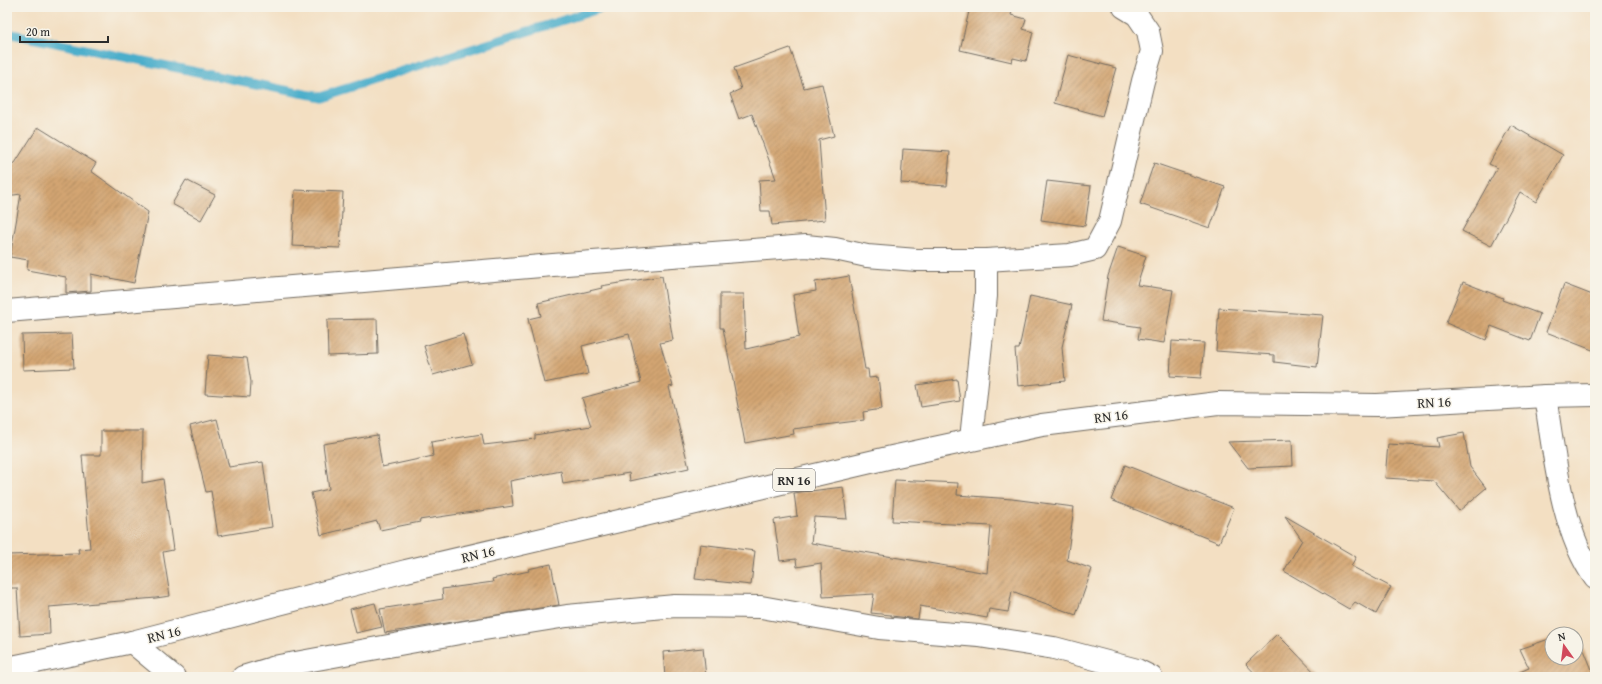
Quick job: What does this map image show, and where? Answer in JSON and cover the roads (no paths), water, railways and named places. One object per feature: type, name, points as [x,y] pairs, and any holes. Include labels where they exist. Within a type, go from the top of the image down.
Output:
[{"type":"street","points":[[7,310],[553,265],[806,246],[835,249],[867,256],[910,260],[986,260],[1070,255],[1095,249],[1110,221],[1143,81],[1152,51],[1148,30],[1137,15],[1124,7]]},
{"type":"street","points":[[971,439],[986,296],[986,260]]},
{"type":"street","name":"RN 16","points":[[7,668],[132,642],[414,570],[971,439],[1042,425],[1218,403],[1377,405],[1544,396],[1595,395]]},
{"type":"street","points":[[1544,396],[1555,462],[1566,511],[1574,538],[1595,578]]},
{"type":"street","points":[[243,677],[279,666],[465,632],[567,616],[676,606],[761,608],[879,628],[979,636],[1054,648],[1137,670],[1151,677]]},
{"type":"street","points":[[132,642],[174,677]]},
{"type":"waterway","points":[[7,33],[319,97],[605,7]]}]
